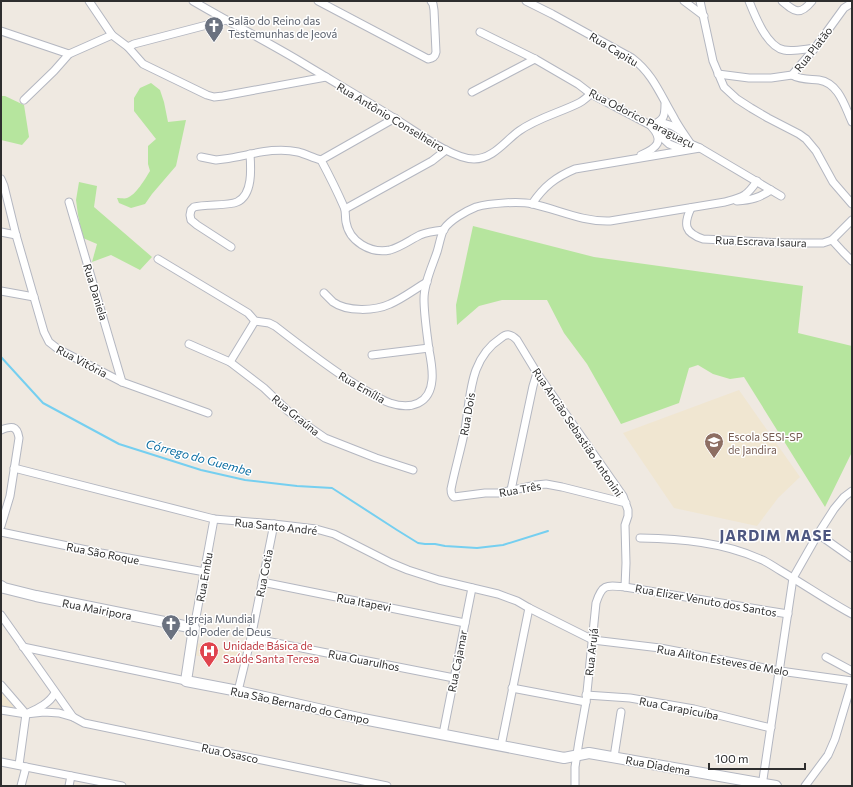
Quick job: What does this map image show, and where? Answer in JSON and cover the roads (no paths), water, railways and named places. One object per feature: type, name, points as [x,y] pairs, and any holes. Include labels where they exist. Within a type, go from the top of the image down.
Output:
[{"type":"street","points":[[89,1],[112,35],[128,47],[143,64],[207,96],[214,97],[229,95],[326,78]]},
{"type":"street","name":"Rua Antônio Conselheiro","points":[[193,1],[294,58],[446,150],[467,159],[489,156],[519,132],[536,121],[580,102],[591,94]]},
{"type":"street","points":[[318,1],[428,59],[435,56],[436,52],[434,10],[431,1]]},
{"type":"street","name":"Rua Capitu","points":[[526,1],[632,58],[641,65],[690,143]]},
{"type":"street","points":[[684,1],[704,16]]},
{"type":"street","points":[[700,1],[712,61],[724,87],[737,99],[806,139],[816,151],[833,182],[852,204]]},
{"type":"street","points":[[749,1],[765,34],[776,46],[783,50],[815,48]]},
{"type":"street","points":[[782,1],[791,9],[799,11],[803,10],[812,1]]},
{"type":"street","name":"Rua Platão","points":[[718,74],[750,78],[771,78],[792,75],[815,48],[844,8],[852,3]]},
{"type":"street","points":[[128,47],[134,44],[226,20]]},
{"type":"street","points":[[1,31],[70,54]]},
{"type":"street","name":"Rua Odorico Paraguaçu","points":[[480,32],[535,59],[578,84],[591,94],[651,126],[700,148],[781,196]]},
{"type":"street","points":[[24,100],[70,54],[112,35]]},
{"type":"street","points":[[472,92],[535,59]]},
{"type":"street","points":[[792,75],[798,79],[820,80],[832,85],[837,91],[852,122]]},
{"type":"street","points":[[665,102],[665,115],[660,122],[651,126],[669,144],[685,150]]},
{"type":"street","points":[[321,160],[395,118]]},
{"type":"street","points":[[660,122],[673,126],[683,132]]},
{"type":"street","points":[[624,161],[652,150],[658,142],[657,133]]},
{"type":"street","points":[[532,204],[538,195],[551,182],[566,172],[575,169],[700,148]]},
{"type":"street","points":[[201,157],[216,160],[274,150],[287,150],[321,160],[345,209],[349,232],[362,245],[377,250],[391,250],[428,232],[444,230]]},
{"type":"street","points":[[345,209],[432,160],[446,150]]},
{"type":"street","points":[[231,247],[191,220],[191,210],[194,206],[236,202],[243,198],[250,180],[250,154]]},
{"type":"street","name":"Rua Vitória","points":[[1,179],[44,332],[49,342],[58,349],[122,382],[208,413]]},
{"type":"street","points":[[725,202],[742,197],[749,192],[757,181]]},
{"type":"street","points":[[725,202],[754,199],[771,190]]},
{"type":"street","name":"Rua Daniela","points":[[69,202],[122,382]]},
{"type":"street","name":"Rua Emília","points":[[158,259],[248,313],[255,321],[262,321],[275,326],[339,375],[368,392],[391,403],[409,406],[422,402],[431,388],[432,362],[424,310],[426,282],[444,230],[451,222],[464,213],[476,207],[504,203],[532,204],[599,222],[610,222],[725,202]]},
{"type":"street","name":"Rua Escrava Isaura","points":[[691,208],[687,221],[689,232],[694,236],[703,239],[784,243],[824,243],[832,240]]},
{"type":"street","points":[[852,220],[832,240],[852,261]]},
{"type":"street","points":[[1,232],[16,235]]},
{"type":"street","points":[[324,293],[333,302],[344,307],[370,309],[389,305],[426,282]]},
{"type":"street","points":[[1,292],[34,297]]},
{"type":"street","points":[[230,362],[255,321]]},
{"type":"street","name":"Rua Ancião Sebastião Antonini","points":[[506,335],[511,335],[516,340],[624,496],[628,516],[625,525],[625,586]]},
{"type":"street","name":"Rua Dois","points":[[461,496],[452,496],[451,489],[465,430],[470,391],[475,370],[484,354],[492,344],[506,335]]},
{"type":"street","name":"Rua Graúna","points":[[189,344],[230,362],[264,388],[300,420],[325,438],[376,458],[413,470]]},
{"type":"street","points":[[372,355],[429,348]]},
{"type":"street","points":[[511,490],[533,386],[538,373]]},
{"type":"street","points":[[1,430],[11,427],[17,430],[19,438],[10,496],[1,526]]},
{"type":"street","name":"Rua Santo André","points":[[14,468],[214,519],[316,529],[334,534],[390,563],[408,570],[439,580],[498,594],[518,601],[593,640]]},
{"type":"street","name":"Rua Três","points":[[461,496],[499,493],[546,484],[626,503]]},
{"type":"street","points":[[763,784],[793,578],[834,509],[844,496],[852,491]]},
{"type":"street","name":"Rua Embu","points":[[186,681],[214,519]]},
{"type":"street","name":"Rua Cotia","points":[[238,691],[251,638],[274,524]]},
{"type":"street","name":"Rua São Roque","points":[[1,532],[101,553],[205,572]]},
{"type":"street","points":[[818,534],[852,558]]},
{"type":"street","points":[[640,538],[671,539],[713,544],[738,550],[761,559],[852,614]]},
{"type":"street","name":"Rua Itapevi","points":[[262,582],[465,623]]},
{"type":"street","name":"Rua Mairipora","points":[[1,586],[36,596],[194,628]]},
{"type":"street","name":"Rua Arujá","points":[[575,786],[575,767],[586,698],[596,603],[599,593],[603,588],[608,586],[625,586]]},
{"type":"street","name":"Rua Elizer Venuto dos Santos","points":[[625,586],[788,614]]},
{"type":"street","name":"Rua Cajamar","points":[[443,734],[472,588]]},
{"type":"street","points":[[501,746],[529,608]]},
{"type":"street","points":[[1,615],[4,626],[23,647],[73,717]]},
{"type":"street","name":"Rua Guarulhos","points":[[251,638],[454,678]]},
{"type":"street","name":"Rua Ailton Esteves de Melo","points":[[593,640],[660,648],[780,671],[852,681]]},
{"type":"street","name":"Rua São Bernardo do Campo","points":[[23,647],[238,691],[363,719],[501,746],[564,758],[577,755]]},
{"type":"street","points":[[826,657],[852,671]]},
{"type":"street","points":[[805,786],[828,755],[835,739],[852,681]]},
{"type":"street","points":[[1,685],[26,714],[21,786]]},
{"type":"street","name":"Rua Carapicuíba","points":[[512,688],[586,698],[630,698],[687,708],[771,728]]},
{"type":"street","points":[[26,714],[48,702],[55,693]]},
{"type":"street","name":"Rua Osasco","points":[[1,710],[26,714],[44,712],[59,713],[73,717],[84,723],[387,786]]},
{"type":"street","points":[[614,757],[621,712]]},
{"type":"street","name":"Rua Diadema","points":[[577,755],[589,754],[614,757],[776,786]]},
{"type":"street","points":[[1,762],[119,786]]},
{"type":"street","points":[[69,786],[71,776]]},
{"type":"waterway","name":"Córrego do Guembe","points":[[1,357],[43,403],[119,444],[201,470],[245,480],[297,486],[332,488],[418,543],[477,548],[503,545],[548,531]]},
{"type":"place","name":"Salão do Reino das Testemunhas de Jeová","points":[[214,43]]},
{"type":"place","name":"Escola SESI-SP de Jandira","points":[[714,459]]},
{"type":"place","name":"Igreja Mundial do Poder de Deus","points":[[171,641]]},
{"type":"place","name":"Unidade Básica de Saúde Santa Teresa","points":[[209,668]]},
{"type":"district","name":"JARDIM MASE","points":[[776,535]]}]
